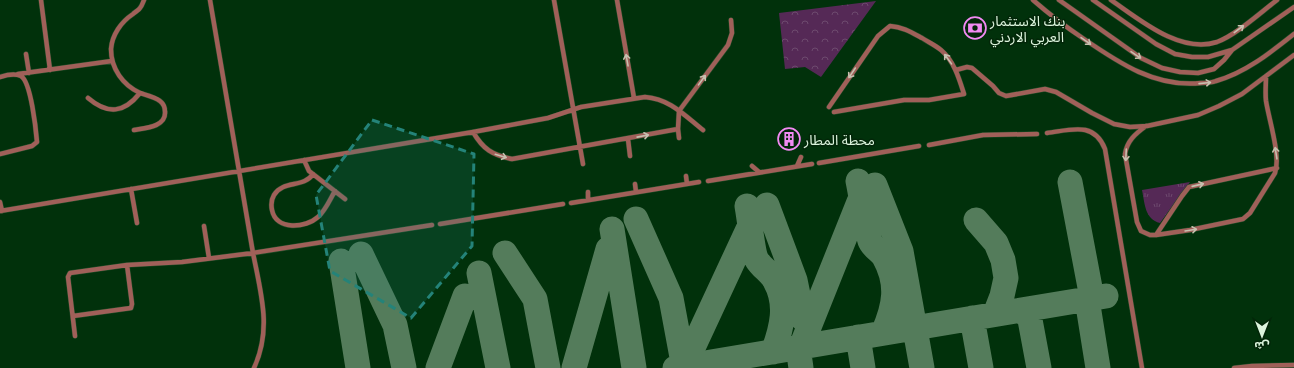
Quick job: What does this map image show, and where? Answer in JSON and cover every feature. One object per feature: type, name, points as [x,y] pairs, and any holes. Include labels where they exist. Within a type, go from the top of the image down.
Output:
[{"type":"lane","points":[[41,0],[50,70]]},
{"type":"lane","points":[[134,130],[161,123],[165,115],[165,106],[159,100],[140,93],[128,86],[118,75],[112,61],[111,48],[114,35],[122,23],[141,8],[144,0]]},
{"type":"lane","points":[[210,0],[264,320],[264,338],[260,356],[254,368]]},
{"type":"lane","points":[[554,0],[583,164]]},
{"type":"lane","points":[[617,0],[634,98]]},
{"type":"lane","points":[[1033,0],[1052,16],[1132,70],[1160,80],[1189,84],[1215,82],[1239,73],[1294,34]]},
{"type":"lane","points":[[1059,0],[1141,58],[1162,68],[1180,72],[1198,73],[1214,69],[1232,50],[1294,7]]},
{"type":"lane","points":[[1093,0],[1156,44],[1175,54],[1192,57],[1208,57],[1232,50]]},
{"type":"lane","points":[[1111,0],[1154,29],[1176,40],[1191,44],[1204,45],[1218,42],[1232,34],[1277,0]]},
{"type":"lane","points":[[679,138],[679,111],[728,45],[732,33],[731,20]]},
{"type":"lane","points":[[829,107],[878,36],[890,26],[899,26],[940,49],[948,57],[956,70],[964,94],[929,100],[904,100],[834,112]]},
{"type":"lane","points":[[26,54],[29,73]]},
{"type":"lane","points":[[956,70],[967,67],[972,68],[1002,96],[1010,96],[1045,89],[1056,92],[1114,124],[1130,127],[1147,126],[1198,115],[1219,106],[1242,94],[1294,55]]},
{"type":"lane","points":[[0,77],[112,61]]},
{"type":"lane","points":[[0,154],[32,146],[37,142],[28,84],[21,76],[15,75]]},
{"type":"lane","points":[[1147,126],[1131,138],[1126,147],[1125,154],[1138,227],[1141,232],[1156,235],[1203,228],[1243,219],[1250,213],[1275,173],[1276,168],[1276,155],[1266,99],[1266,76]]},
{"type":"lane","points":[[88,98],[97,106],[109,110],[121,108],[132,102],[140,93]]},
{"type":"lane","points":[[0,202],[1,211],[473,132],[548,118],[573,109],[634,98],[645,97],[664,101],[703,130]]},
{"type":"lane","points":[[473,132],[479,142],[488,151],[499,157],[512,159],[678,129]]},
{"type":"lane","points":[[1047,133],[1079,129],[1088,130],[1096,134],[1104,145],[1142,368]]},
{"type":"lane","points":[[929,145],[993,134],[1038,134]]},
{"type":"lane","points":[[628,139],[630,156]]},
{"type":"lane","points":[[819,163],[919,146]]},
{"type":"lane","points":[[797,166],[801,157]]},
{"type":"lane","points":[[304,160],[306,166],[313,174],[345,199]]},
{"type":"lane","points":[[708,181],[812,164]]},
{"type":"lane","points":[[752,166],[759,172]]},
{"type":"lane","points":[[1156,235],[1189,188],[1276,168]]},
{"type":"lane","points":[[313,174],[307,181],[279,189],[271,204],[272,213],[277,220],[284,224],[294,226],[311,222],[319,217],[335,191]]},
{"type":"lane","points":[[686,176],[687,184]]},
{"type":"lane","points":[[571,203],[700,182]]},
{"type":"lane","points":[[635,184],[636,192]]},
{"type":"lane","points":[[130,189],[137,224]]},
{"type":"lane","points":[[588,192],[588,200]]},
{"type":"lane","points":[[440,224],[563,204]]},
{"type":"lane","points":[[75,336],[68,277],[70,273],[127,265],[171,263],[253,254],[432,225]]},
{"type":"lane","points":[[204,226],[209,258]]},
{"type":"lane","points":[[73,316],[131,308],[132,304],[127,265]]},
{"type":"lane","points":[[1234,368],[1294,365]]},
{"type":"highlighted area","points":[[372,120],[474,154],[472,246],[411,318],[330,271],[316,195]]},
{"type":"green space","points":[[876,1],[821,77],[805,67],[785,69],[779,13]]},
{"type":"green space","points":[[1190,182],[1160,223],[1151,218],[1146,211],[1142,190]]},
{"type":"taxiway","points":[[858,181],[870,241],[884,257],[892,276],[894,295],[893,304],[883,333]]},
{"type":"taxiway","points":[[1070,182],[1092,298]]},
{"type":"taxiway","points":[[875,185],[901,251],[922,368]]},
{"type":"taxiway","points":[[801,347],[859,202]]},
{"type":"taxiway","points":[[767,205],[795,280],[803,319]]},
{"type":"taxiway","points":[[747,206],[757,260],[773,278],[781,298],[781,325],[773,352]]},
{"type":"taxiway","points":[[636,219],[671,298],[684,368]]},
{"type":"taxiway","points":[[976,220],[996,243],[1003,260],[1006,278],[1002,296],[995,314]]},
{"type":"taxiway","points":[[684,367],[750,225]]},
{"type":"taxiway","points":[[612,229],[634,368]]},
{"type":"taxiway","points":[[574,368],[608,249]]},
{"type":"taxiway","points":[[505,253],[535,299],[548,368]]},
{"type":"taxiway","points":[[361,254],[395,325],[404,368]]},
{"type":"taxiway","points":[[341,261],[358,368]]},
{"type":"taxiway","points":[[479,273],[498,368]]},
{"type":"taxiway","points":[[438,368],[465,296]]},
{"type":"taxiway","points":[[675,368],[1106,296]]},
{"type":"taxiway","points":[[1087,299],[1098,368]]},
{"type":"taxiway","points":[[1028,309],[1039,368]]},
{"type":"taxiway","points":[[972,318],[981,368]]},
{"type":"taxiway","points":[[858,337],[863,368]]},
{"type":"taxiway","points":[[798,347],[801,368]]},
{"type":"place","name":"بنك الاستثمار العربي الاردني","points":[[975,28]]},
{"type":"place","name":"محطة المطار","points":[[789,139]]}]
